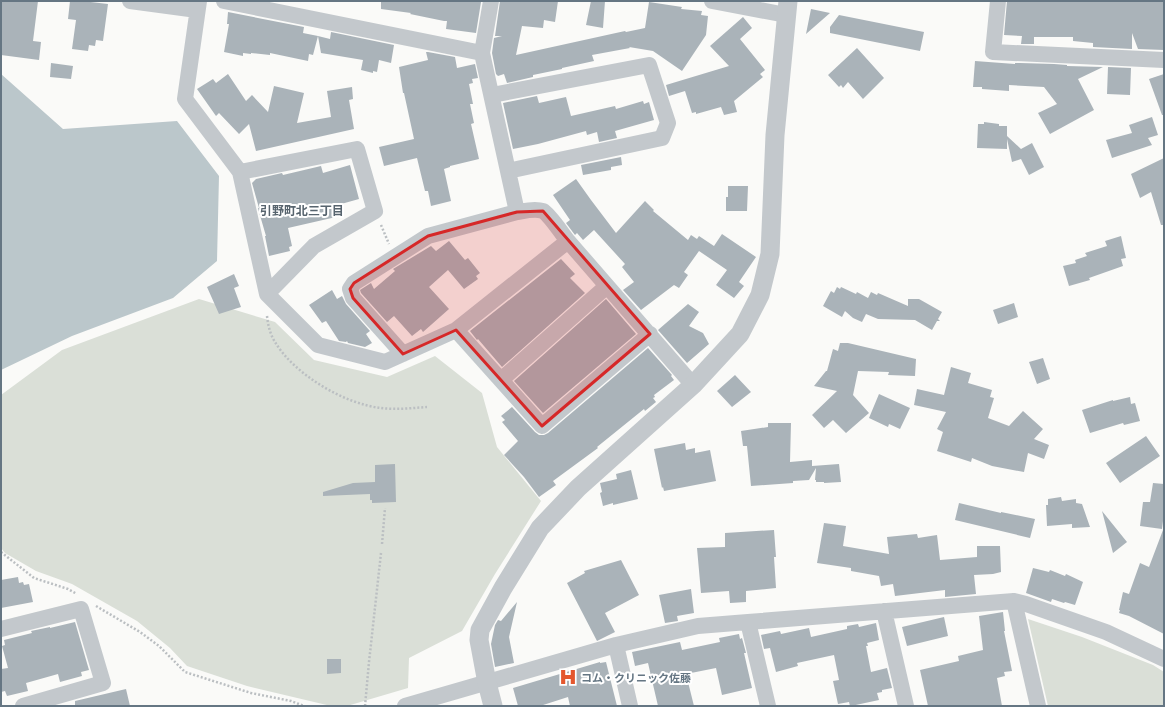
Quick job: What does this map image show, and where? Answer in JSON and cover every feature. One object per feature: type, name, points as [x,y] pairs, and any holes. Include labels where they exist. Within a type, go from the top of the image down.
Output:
[{"type":"street","points":[[130,1],[198,6],[185,99],[240,172],[267,294],[318,345],[385,362],[456,330],[568,241]]},
{"type":"street","points":[[224,1],[482,53]]},
{"type":"street","points":[[491,1],[482,53],[517,212]]},
{"type":"street","points":[[493,706],[479,640],[480,630],[503,588],[540,528],[578,488],[694,385],[740,334],[760,295],[770,254],[775,135],[787,8],[712,1]]},
{"type":"street","points":[[998,1],[993,52],[1164,60]]},
{"type":"street","points":[[492,95],[649,65],[668,123],[662,138],[508,171]]},
{"type":"street","points":[[240,172],[357,149],[375,211],[314,246],[267,294]]},
{"type":"street","points":[[403,354],[353,298],[350,289],[354,283],[428,236],[517,212],[533,210],[543,211],[550,217],[568,241],[694,385]]},
{"type":"street","points":[[501,380],[607,286]]},
{"type":"street","points":[[456,330],[542,426],[650,334]]},
{"type":"street","points":[[405,706],[616,645],[698,626],[1014,601],[1106,632],[1164,659]]},
{"type":"street","points":[[1014,601],[1038,706]]},
{"type":"street","points":[[1,629],[81,609],[103,683],[23,706]]},
{"type":"street","points":[[884,611],[906,706]]},
{"type":"street","points":[[748,622],[768,706]]},
{"type":"street","points":[[616,645],[630,706]]},
{"type":"path","points":[[375,211],[395,257]]},
{"type":"path","points":[[267,294],[266,310],[268,325],[275,342],[287,359],[308,377],[338,395],[356,402],[380,408],[405,409],[427,406]]},
{"type":"path","points":[[382,544],[385,508]]},
{"type":"path","points":[[1,552],[34,578],[68,589],[81,596]]},
{"type":"path","points":[[365,706],[380,575],[381,553]]},
{"type":"path","points":[[94,604],[140,632],[159,646],[184,672],[251,693],[291,701],[304,706]]},
{"type":"highlighted area","points":[[543,211],[650,334],[542,426],[456,330],[403,354],[353,298],[350,289],[354,283],[428,236],[517,212]]},
{"type":"shaded area","points":[[1,74],[63,129],[177,121],[219,176],[217,261],[173,298],[72,336],[1,370]]},
{"type":"shaded area","points":[[199,299],[275,322],[314,360],[387,377],[435,356],[482,393],[497,447],[541,501],[495,574],[462,631],[409,658],[408,688],[347,706],[331,706],[247,686],[187,666],[170,648],[137,621],[72,584],[36,571],[5,553],[1,548],[1,395],[62,350]]},
{"type":"shaded area","points":[[1028,619],[1082,637],[1153,665],[1164,672],[1164,706],[1048,706]]},
{"type":"building","points":[[1,1],[38,1],[33,41],[41,42],[39,60],[1,55]]},
{"type":"building","points":[[70,1],[108,4],[103,41],[96,40],[95,46],[89,45],[88,51],[72,49],[76,20],[68,19]]},
{"type":"building","points":[[381,1],[481,2],[476,33],[446,29],[447,21],[410,14],[411,13],[381,9]]},
{"type":"building","points":[[500,1],[558,1],[555,22],[544,20],[543,28],[522,26],[516,55],[645,28],[649,2],[682,7],[681,9],[702,11],[701,15],[708,16],[706,35],[682,71],[653,51],[629,47],[630,48],[592,55],[594,61],[533,75],[533,77],[507,83],[504,74],[498,76],[496,74],[492,53],[494,38],[502,36],[495,36]]},
{"type":"building","points":[[591,1],[605,1],[603,28],[586,25]]},
{"type":"building","points":[[1007,1],[1164,1],[1164,50],[1138,49],[1132,33],[1132,49],[1093,47],[1093,43],[1073,41],[1073,37],[1034,37],[1034,44],[1021,44],[1022,36],[1004,35]]},
{"type":"building","points":[[811,9],[830,13],[806,34]]},
{"type":"building","points":[[228,12],[304,27],[303,33],[318,36],[313,55],[309,54],[308,61],[270,53],[270,55],[243,53],[243,56],[224,52],[229,24],[227,24]]},
{"type":"building","points":[[839,15],[924,32],[920,51],[830,33],[830,27]]},
{"type":"building","points":[[743,17],[752,28],[740,39],[765,70],[760,74],[763,77],[734,101],[737,112],[724,115],[721,107],[696,114],[696,112],[692,113],[685,91],[669,96],[666,85],[729,66],[710,46]]},
{"type":"building","points":[[331,32],[394,45],[391,63],[379,60],[377,72],[373,71],[373,73],[361,70],[363,60],[321,53],[318,36],[330,39]]},
{"type":"building","points":[[857,48],[884,78],[863,99],[848,82],[843,88],[841,85],[839,87],[828,75]]},
{"type":"building","points":[[426,52],[455,57],[457,68],[475,64],[478,78],[472,79],[473,83],[469,84],[473,104],[470,104],[474,123],[471,124],[479,159],[450,166],[444,169],[451,201],[431,206],[428,191],[425,191],[417,158],[384,166],[379,147],[414,139],[403,93],[399,67],[428,60]]},
{"type":"building","points":[[975,61],[1103,67],[1078,79],[1094,110],[1050,134],[1038,113],[1057,104],[1044,87],[1009,85],[1009,91],[973,87]]},
{"type":"building","points":[[51,63],[73,66],[71,79],[50,77]]},
{"type":"building","points":[[1108,67],[1131,68],[1130,95],[1107,94]]},
{"type":"building","points":[[228,74],[246,101],[252,95],[268,112],[274,86],[304,93],[297,123],[331,117],[327,91],[352,87],[353,99],[349,100],[354,129],[256,151],[249,124],[239,134],[219,113],[216,116],[197,89],[213,79],[216,83]]},
{"type":"building","points":[[1164,74],[1164,115],[1162,115],[1149,79]]},
{"type":"building","points":[[537,96],[539,103],[566,97],[571,116],[615,106],[616,109],[643,101],[644,104],[649,102],[654,120],[615,131],[617,138],[599,142],[597,132],[587,135],[586,131],[513,149],[503,103]]},
{"type":"building","points":[[1152,117],[1158,135],[1148,138],[1152,145],[1112,158],[1106,140],[1132,133],[1129,125]]},
{"type":"building","points":[[984,122],[999,124],[999,126],[1007,126],[1007,136],[1021,149],[1032,143],[1044,167],[1029,175],[1021,159],[1012,162],[1007,139],[1007,149],[977,148],[978,124],[984,124]]},
{"type":"building","points":[[621,157],[622,165],[611,167],[611,170],[583,175],[581,165]]},
{"type":"building","points":[[1164,158],[1164,225],[1161,225],[1151,192],[1140,198],[1131,174]]},
{"type":"building","points":[[350,165],[359,199],[334,206],[336,217],[288,228],[292,246],[289,247],[290,251],[269,256],[266,236],[252,183],[256,179],[282,173],[283,175],[321,166],[323,173]]},
{"type":"building","points":[[576,179],[616,233],[645,201],[654,210],[653,211],[688,240],[691,235],[697,239],[699,236],[714,246],[722,234],[756,257],[739,282],[744,286],[734,298],[716,285],[727,270],[699,251],[684,272],[688,275],[679,288],[674,285],[641,310],[623,290],[634,282],[622,267],[625,264],[594,230],[583,240],[577,233],[575,235],[566,223],[570,220],[553,195]]},
{"type":"building","points":[[728,186],[748,186],[747,211],[726,211]]},
{"type":"building","points":[[1121,236],[1126,258],[1121,259],[1123,266],[1089,278],[1090,280],[1069,286],[1063,266],[1076,263],[1075,260],[1087,256],[1085,253],[1107,246],[1105,241]]},
{"type":"building","points":[[449,241],[465,260],[468,258],[480,273],[476,276],[478,279],[464,289],[448,270],[429,287],[449,309],[423,332],[421,329],[412,336],[394,316],[387,322],[361,293],[360,290],[371,283],[374,289],[395,271],[393,269],[431,246],[436,251]]},
{"type":"building","points":[[561,259],[575,274],[570,278],[585,293],[502,367],[470,331]]},
{"type":"building","points":[[234,274],[239,286],[234,288],[241,307],[219,314],[207,287]]},
{"type":"building","points":[[837,287],[840,289],[841,287],[856,294],[857,292],[868,298],[871,292],[877,295],[878,293],[908,306],[908,299],[919,299],[942,312],[938,319],[940,321],[937,321],[932,330],[915,320],[878,319],[866,314],[862,322],[853,318],[845,311],[842,317],[823,306],[831,291],[834,293]]},
{"type":"building","points":[[332,290],[337,299],[342,296],[346,304],[370,331],[366,334],[372,343],[365,347],[348,343],[347,341],[339,341],[326,321],[322,323],[309,305]]},
{"type":"building","points":[[606,299],[636,334],[543,413],[514,381]]},
{"type":"building","points":[[1014,303],[1018,317],[998,324],[993,310]]},
{"type":"building","points":[[688,304],[699,312],[689,326],[703,333],[709,344],[687,363],[658,330]]},
{"type":"building","points":[[840,343],[848,343],[916,359],[915,376],[888,375],[889,372],[858,371],[853,395],[869,413],[846,433],[833,420],[824,428],[812,415],[837,391],[814,386],[827,371],[833,349],[838,351]]},
{"type":"building","points":[[648,348],[672,375],[671,376],[674,380],[654,395],[655,397],[653,398],[656,402],[645,411],[644,409],[597,447],[598,448],[553,481],[556,485],[539,497],[524,477],[504,455],[518,441],[502,422],[505,420],[501,416],[512,407],[535,432],[539,435],[544,435]]},
{"type":"building","points":[[1043,358],[1050,379],[1037,384],[1029,362]]},
{"type":"building","points":[[951,367],[971,373],[968,383],[992,390],[990,397],[994,398],[988,418],[1009,426],[1023,411],[1043,429],[1034,439],[1049,445],[1044,459],[1028,453],[1024,472],[992,466],[972,458],[971,462],[937,451],[943,432],[937,429],[946,412],[914,405],[917,389],[944,395]]},
{"type":"building","points":[[735,375],[751,392],[732,407],[717,391]]},
{"type":"building","points":[[879,394],[910,408],[900,429],[889,424],[888,427],[869,418]]},
{"type":"building","points":[[1130,397],[1131,404],[1135,403],[1140,421],[1124,425],[1123,423],[1090,433],[1082,410],[1113,400]]},
{"type":"building","points":[[768,423],[791,423],[790,462],[812,460],[812,466],[839,464],[841,482],[816,482],[816,468],[809,480],[793,481],[793,483],[751,486],[747,446],[743,446],[741,431],[768,427]]},
{"type":"building","points":[[1146,436],[1160,456],[1120,483],[1106,463]]},
{"type":"building","points":[[685,443],[686,450],[695,448],[695,453],[710,450],[716,481],[664,491],[663,487],[662,488],[654,449]]},
{"type":"building","points":[[395,464],[396,502],[372,503],[372,500],[370,500],[370,494],[323,496],[323,492],[353,483],[375,482],[375,465]]},
{"type":"building","points":[[631,470],[638,499],[603,506],[600,493],[602,492],[600,483],[617,479],[616,474]]},
{"type":"building","points":[[1153,483],[1164,484],[1164,513],[1162,529],[1140,526],[1143,502],[1150,502]]},
{"type":"building","points":[[1061,497],[1062,501],[1076,499],[1076,503],[1082,504],[1090,527],[1072,528],[1072,524],[1047,526],[1046,505],[1048,505],[1048,499]]},
{"type":"building","points":[[959,503],[1035,519],[1030,538],[955,520]]},
{"type":"building","points":[[1102,511],[1127,542],[1113,553]]},
{"type":"building","points":[[824,523],[846,526],[843,546],[889,554],[887,537],[917,534],[918,538],[937,535],[940,560],[977,557],[977,546],[1000,546],[1001,572],[974,575],[976,594],[945,597],[945,590],[895,596],[893,584],[881,586],[879,576],[851,571],[851,568],[817,563]]},
{"type":"building","points":[[774,530],[776,588],[746,591],[746,602],[730,603],[729,591],[701,593],[697,548],[725,547],[725,533]]},
{"type":"building","points":[[1163,530],[1164,634],[1129,616],[1119,613],[1123,592],[1129,594],[1140,563],[1149,567]]},
{"type":"building","points":[[621,560],[639,595],[605,613],[615,632],[597,641],[567,583],[585,573],[584,571]]},
{"type":"building","points":[[1033,568],[1049,572],[1050,570],[1065,576],[1066,574],[1083,582],[1075,605],[1052,599],[1051,602],[1026,593]]},
{"type":"building","points":[[18,577],[19,583],[23,582],[24,585],[29,584],[33,602],[1,608],[1,580]]},
{"type":"building","points":[[691,589],[694,613],[677,616],[678,621],[665,623],[659,595]]},
{"type":"building","points":[[517,602],[509,637],[514,663],[495,667],[491,644],[495,625],[498,620],[501,621]]},
{"type":"building","points":[[1003,612],[1004,631],[1012,671],[1004,672],[1005,676],[997,678],[1002,706],[928,706],[920,670],[959,661],[958,656],[983,650],[979,616]]},
{"type":"building","points":[[944,617],[948,636],[907,646],[902,627]]},
{"type":"building","points":[[75,622],[89,670],[81,672],[82,676],[60,682],[58,674],[26,683],[28,691],[7,696],[5,691],[1,692],[1,669],[8,668],[2,646],[5,645],[4,640],[32,633],[31,631]]},
{"type":"building","points":[[876,623],[879,640],[867,643],[868,646],[866,646],[871,672],[887,668],[892,688],[882,690],[882,692],[877,693],[879,700],[851,706],[849,702],[838,704],[833,681],[839,680],[834,655],[797,663],[798,666],[776,672],[770,648],[764,649],[761,635],[780,631],[781,634],[809,628],[811,637],[847,629],[847,626],[858,624],[859,627]]},
{"type":"building","points":[[739,634],[740,639],[742,638],[746,653],[744,653],[752,688],[722,695],[716,668],[686,674],[694,706],[658,706],[648,663],[635,666],[632,652],[680,642],[682,650],[720,642],[719,638]]},
{"type":"building","points":[[327,659],[341,659],[341,673],[327,674]]},
{"type":"building","points":[[600,662],[606,662],[617,706],[570,706],[568,697],[540,706],[518,706],[513,688]]},
{"type":"building","points":[[126,689],[130,706],[75,706],[75,701]]},
{"type":"place","name":"コム・クリニック佐藤","points":[[568,677]]},
{"type":"district","name":"引野町北三丁目","points":[[302,210]]}]
